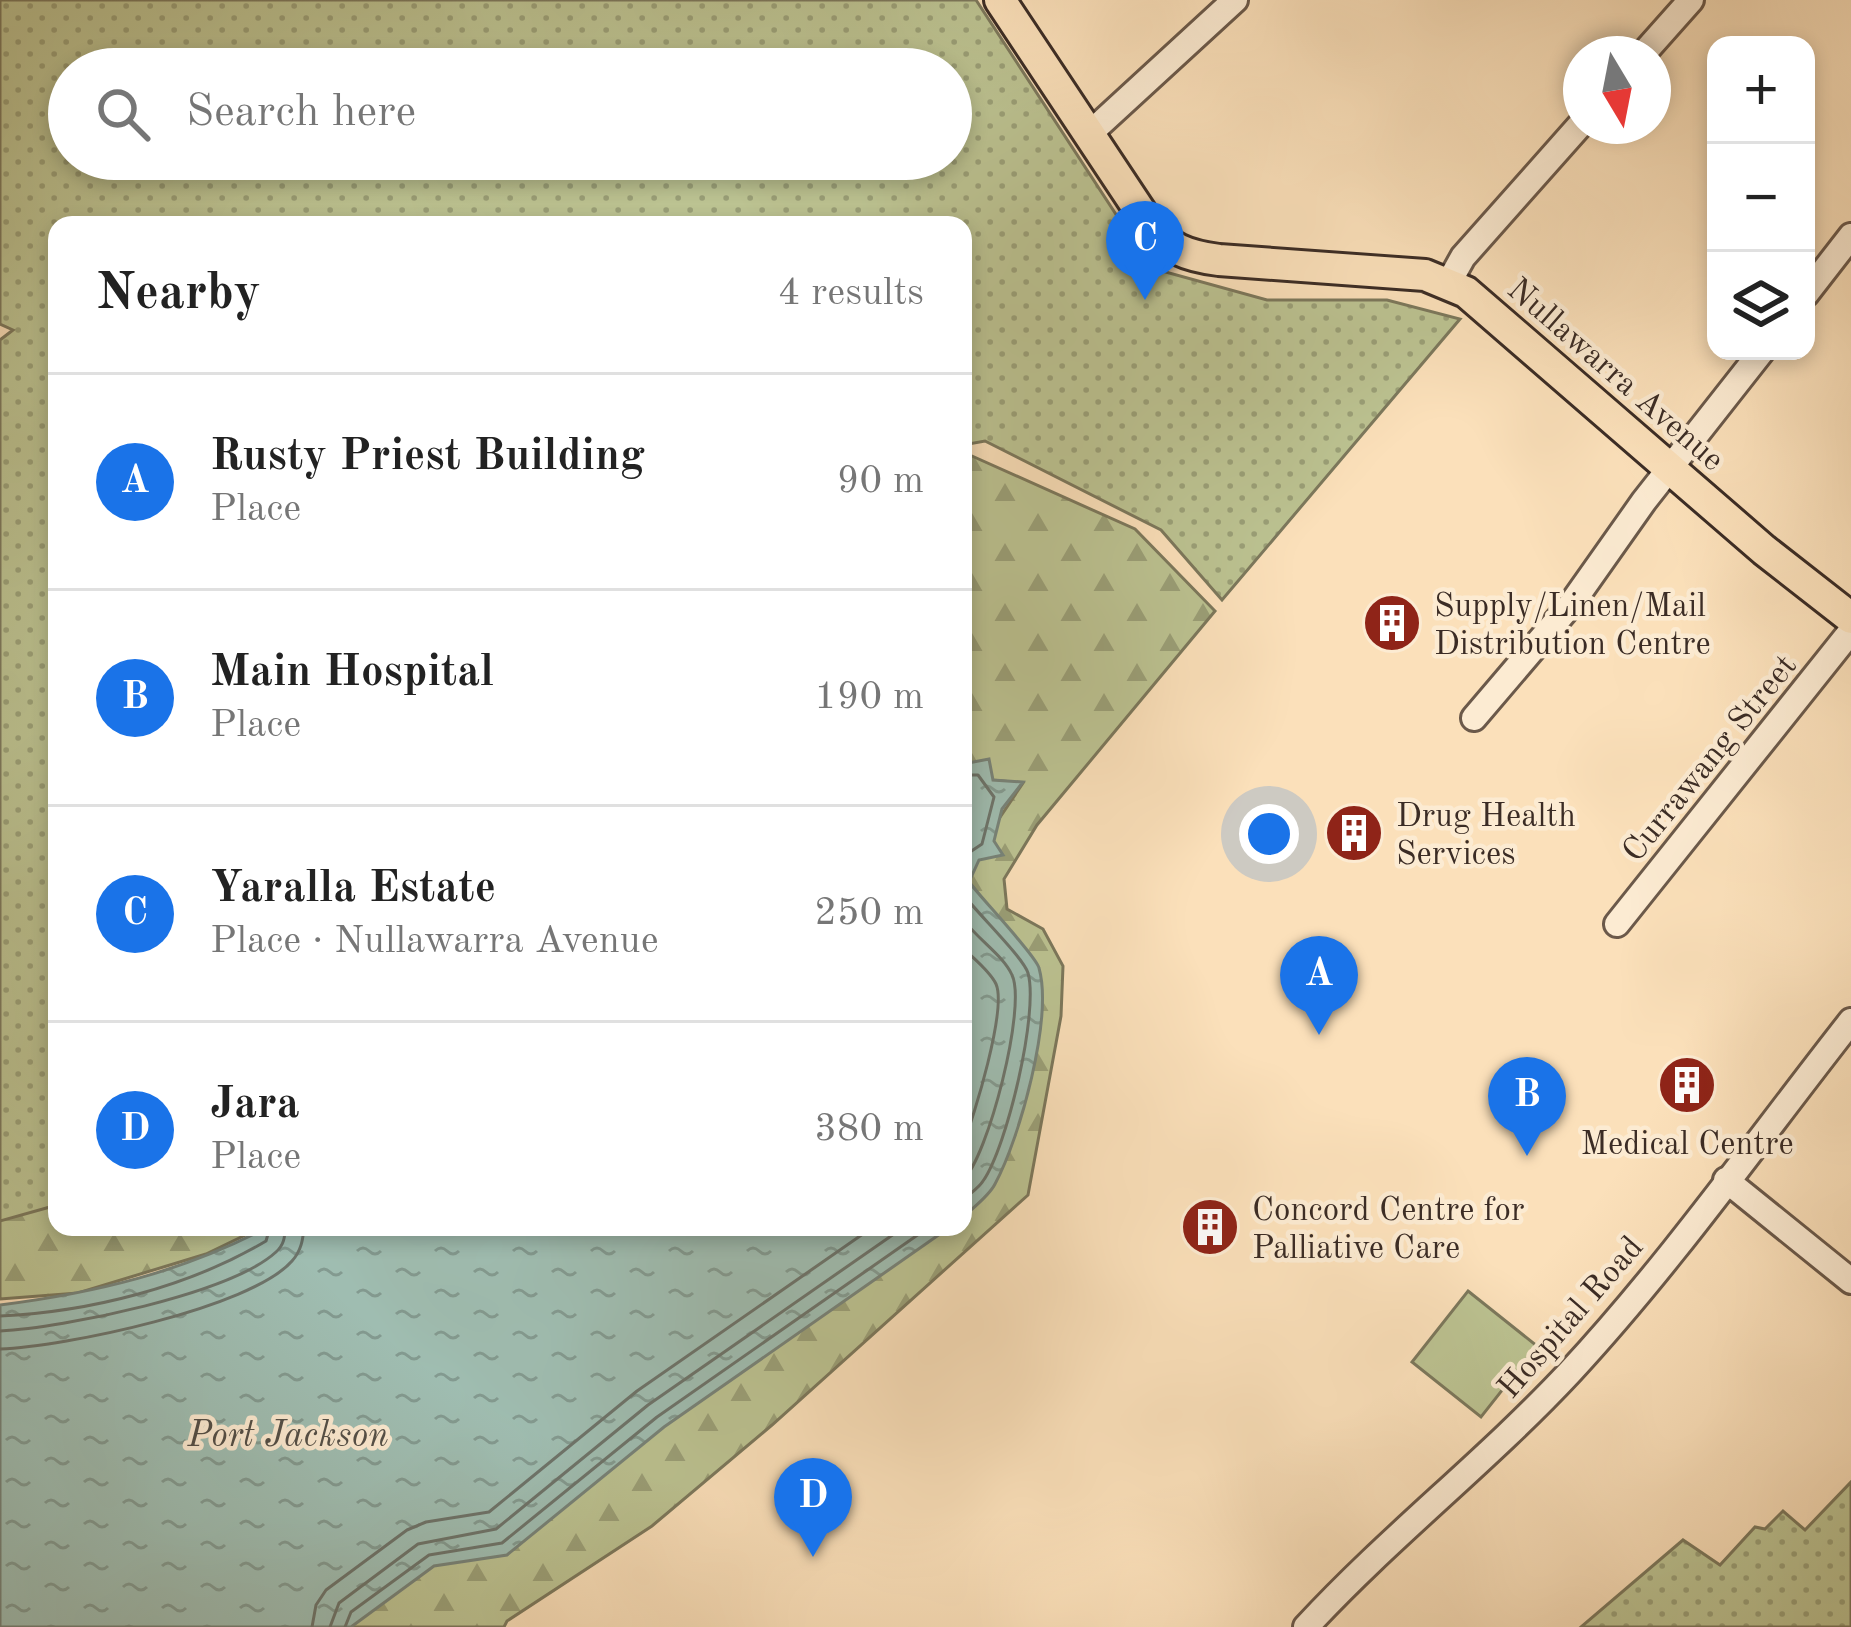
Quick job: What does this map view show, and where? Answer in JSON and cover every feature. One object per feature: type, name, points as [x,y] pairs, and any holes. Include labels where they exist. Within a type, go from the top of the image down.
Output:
[{"type":"main road","name":"Nullawarra Avenue","points":[[1000,0],[1156,235],[1188,256],[1425,275],[1448,284],[1491,310],[1670,468],[1851,618]]},
{"type":"street","points":[[1088,135],[1235,0]]},
{"type":"street","points":[[1659,36],[1691,0]]},
{"type":"street","points":[[1448,284],[1463,257],[1563,144]]},
{"type":"street","points":[[1815,282],[1851,236]]},
{"type":"street","points":[[1474,718],[1572,603],[1755,360]]},
{"type":"street","name":"Currawang Street","points":[[1617,924],[1851,632]]},
{"type":"street","name":"Hospital Road","points":[[1306,1627],[1571,1370],[1851,1021]]},
{"type":"street","points":[[1726,1180],[1851,1281]]},
{"type":"green space","points":[[0,0],[976,0],[1151,268],[1267,300],[1387,300],[1460,319],[1222,600],[1161,530],[985,441],[972,443],[972,216],[48,216],[48,1208],[0,1221],[0,340],[13,330],[0,324]]},
{"type":"green space","points":[[972,456],[1135,529],[1215,611],[1037,825],[1004,879],[1007,909],[1043,929],[1063,966],[1061,1016],[1028,1195],[652,1526],[504,1627],[318,1627],[899,1236],[972,1236],[972,1139],[1007,930],[972,886],[972,871],[978,850],[1023,783],[992,780],[972,769]]},
{"type":"green space","points":[[48,1176],[48,1236],[243,1236],[206,1254],[78,1293],[0,1299],[0,1196]]},
{"type":"green space","points":[[1468,1291],[1537,1346],[1481,1417],[1412,1362]]},
{"type":"green space","points":[[1851,1482],[1851,1627],[1581,1627],[1683,1540],[1720,1565],[1755,1527],[1765,1529],[1783,1511],[1805,1530]]},
{"type":"water","points":[[989,759],[993,780],[1023,782],[1002,809],[994,841],[1003,855],[979,860],[972,875],[972,762]]},
{"type":"water","points":[[972,885],[1036,962],[1042,990],[1038,1046],[1024,1109],[1005,1164],[989,1193],[972,1209]]},
{"type":"water","name":"Port Jackson","points":[[250,1236],[937,1236],[664,1427],[507,1555],[434,1566],[351,1627],[0,1627],[0,1305],[138,1278]]},
{"type":"place","name":"Yaralla Estate","points":[[1145,300]]},
{"type":"place","name":"Supply/Linen/Mail Distribution Centre","points":[[1392,623]]},
{"type":"place","name":"Drug Health Services","points":[[1354,833]]},
{"type":"place","name":"Rusty Priest Building","points":[[1319,1035]]},
{"type":"place","name":"Medical Centre","points":[[1687,1085]]},
{"type":"place","name":"Main Hospital","points":[[1527,1156]]},
{"type":"place","name":"Concord Centre for Palliative Care","points":[[1210,1227]]},
{"type":"place","name":"Jara","points":[[813,1557]]}]
